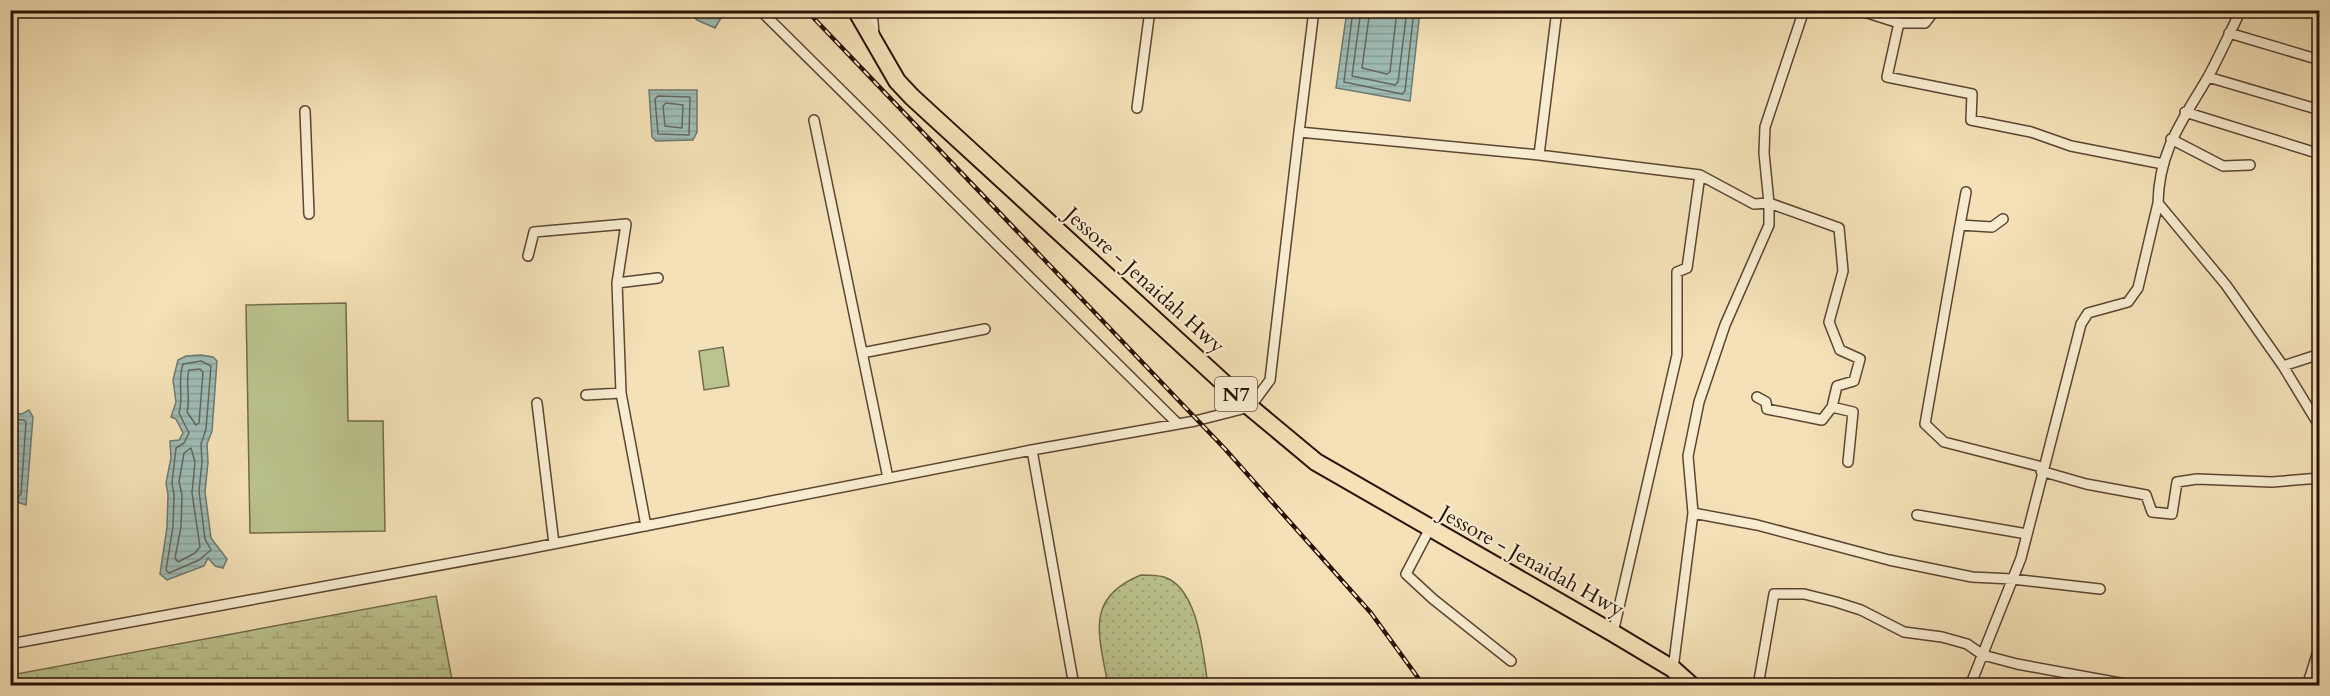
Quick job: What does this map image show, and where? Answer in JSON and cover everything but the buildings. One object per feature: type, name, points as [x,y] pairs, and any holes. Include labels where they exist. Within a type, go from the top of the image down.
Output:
[{"type":"highway","name":"Jessore - Jenaidah Hwy","points":[[856,10],[897,81],[925,110],[1250,407],[1316,462],[1430,530],[1613,633],[1673,669],[1692,686]]},
{"type":"street","points":[[760,10],[1178,424]]},
{"type":"street","points":[[872,10],[875,45]]},
{"type":"street","points":[[1137,108],[1150,10]]},
{"type":"street","points":[[10,644],[554,544],[1032,450],[1178,424],[1250,407],[1270,380],[1314,10]]},
{"type":"street","points":[[1539,155],[1557,10]]},
{"type":"street","points":[[1673,669],[1693,513],[1688,456],[1699,402],[1725,325],[1768,225],[1765,127],[1804,10]]},
{"type":"street","points":[[1858,10],[1899,23],[1925,23],[1935,10]]},
{"type":"street","points":[[1970,686],[2027,534],[2041,469],[2081,324],[2088,313],[2128,302],[2138,288],[2158,203],[2158,182],[2170,139],[2208,76],[2241,10]]},
{"type":"street","points":[[1899,23],[1887,77],[1972,94],[1971,120],[2031,132],[2072,147],[2163,164]]},
{"type":"street","points":[[2229,33],[2319,60]]},
{"type":"street","points":[[2208,76],[2319,110]]},
{"type":"street","points":[[306,111],[309,214]]},
{"type":"street","points":[[2185,112],[2319,154]]},
{"type":"street","points":[[814,120],[888,478]]},
{"type":"street","points":[[1299,132],[1539,155],[1700,175],[1754,204],[1769,203],[1839,228],[1843,272],[1829,322],[1840,350],[1860,359],[1854,381],[1837,386],[1832,407],[1821,420],[1767,410],[1766,402],[1757,397]]},
{"type":"street","points":[[2170,139],[2223,166],[2250,165]]},
{"type":"street","points":[[1613,633],[1677,355],[1677,272],[1687,268],[1700,175]]},
{"type":"street","points":[[1966,192],[1925,424],[1944,442],[2086,484],[2146,495],[2152,512],[2172,514],[2177,482],[2197,479],[2272,482],[2319,478]]},
{"type":"street","points":[[2158,203],[2226,285],[2283,366],[2319,427]]},
{"type":"street","points":[[1960,225],[1992,227],[2003,219]]},
{"type":"street","points":[[528,256],[534,232],[626,224],[617,283],[621,393],[646,526]]},
{"type":"street","points":[[617,283],[658,278]]},
{"type":"street","points":[[862,353],[986,328]]},
{"type":"street","points":[[2283,366],[2319,354]]},
{"type":"street","points":[[586,395],[621,393]]},
{"type":"street","points":[[537,403],[554,544]]},
{"type":"street","points":[[1832,407],[1853,412],[1848,462]]},
{"type":"street","points":[[1032,450],[1074,686]]},
{"type":"street","points":[[1693,513],[1823,541],[1889,560],[1972,577],[2100,589]]},
{"type":"street","points":[[1917,515],[2027,534]]},
{"type":"street","points":[[1430,530],[1406,574],[1419,588],[1511,660]]},
{"type":"street","points":[[1758,686],[1774,594],[1804,594],[1836,602],[1861,610],[1904,632],[1942,637],[1967,644],[1983,656],[2136,686]]},
{"type":"street","points":[[2307,686],[2315,674],[2319,645]]},
{"type":"green space","points":[[346,303],[348,421],[383,421],[385,531],[250,533],[246,305]]},
{"type":"green space","points":[[723,347],[729,386],[704,390],[699,351]]},
{"type":"green space","points":[[1141,575],[1164,577],[1176,584],[1185,594],[1197,624],[1208,685],[1108,685],[1099,634],[1103,607],[1111,595],[1123,584]]},
{"type":"green space","points":[[436,596],[453,685],[11,685],[11,675]]},
{"type":"water","points":[[688,11],[716,11],[721,18],[715,28],[697,20]]},
{"type":"water","points":[[1347,11],[1420,11],[1410,101],[1336,88]]},
{"type":"water","points":[[649,90],[697,90],[697,132],[693,140],[656,141],[652,137]]},
{"type":"water","points":[[186,356],[213,357],[217,361],[212,431],[207,444],[205,492],[211,538],[227,559],[223,568],[215,566],[208,558],[204,566],[167,580],[160,574],[167,527],[166,483],[171,458],[170,441],[179,440],[183,433],[176,419],[171,417],[176,402],[173,380],[178,360]]},
{"type":"water","points":[[29,410],[33,417],[26,505],[11,500],[10,413],[22,414]]},
{"type":"railway","points":[[806,10],[1225,449],[1371,613],[1424,686]]}]
